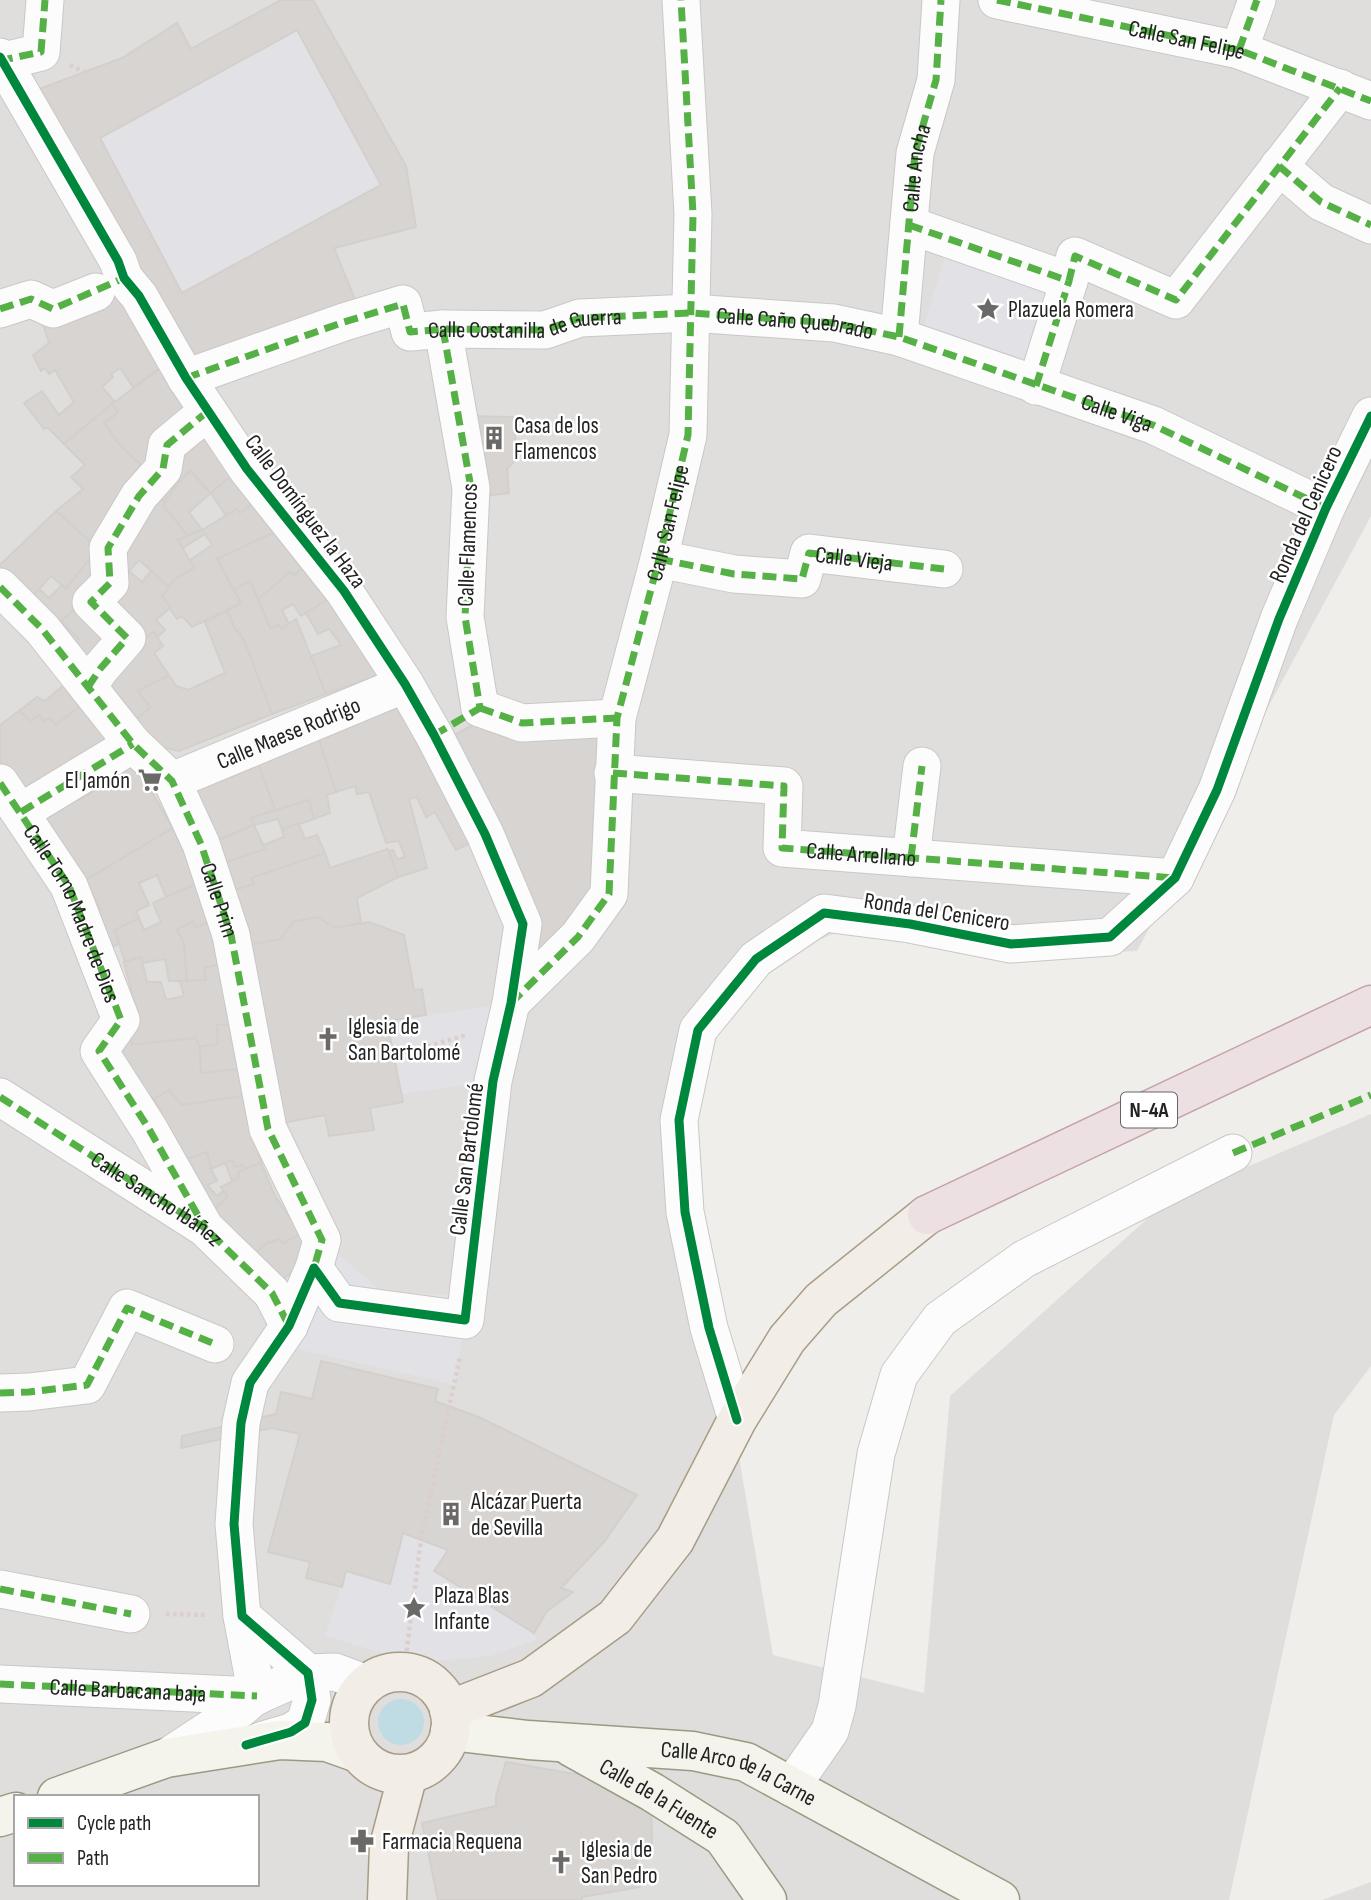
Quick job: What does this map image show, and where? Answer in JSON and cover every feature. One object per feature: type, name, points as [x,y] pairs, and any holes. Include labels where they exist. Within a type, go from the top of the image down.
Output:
[{"type":"highway","name":"N-4A","points":[[927,1215],[1371,1005]]},
{"type":"main road","points":[[450,1721],[531,1678],[615,1617],[675,1540],[737,1420],[787,1339],[821,1300],[927,1215]]},
{"type":"main road","points":[[404,1672],[433,1684],[443,1696],[450,1721],[446,1746],[436,1760],[423,1769],[408,1774],[380,1770],[368,1763],[351,1740],[349,1724],[357,1695],[367,1684],[391,1673],[404,1672]]},
{"type":"main road","points":[[387,1900],[389,1846],[408,1774]]},
{"type":"street","points":[[1,60],[41,52],[45,0]]},
{"type":"street","name":"Calle San Felipe","points":[[508,1014],[578,937],[609,894],[617,718],[688,435],[693,214],[681,0]]},
{"type":"street","name":"Calle Ancha","points":[[899,337],[915,153],[936,80],[941,0]]},
{"type":"street","name":"Calle San Felipe","points":[[997,0],[1239,50],[1355,94]]},
{"type":"street","points":[[1239,50],[1257,0]]},
{"type":"street","name":"Calle Domínguez la Haza","points":[[1,60],[118,261],[111,284],[139,296],[208,411],[247,469],[344,591],[405,684],[434,735],[485,834],[523,924],[508,1014]]},
{"type":"street","points":[[1037,386],[1075,256],[1176,300],[1279,166],[1355,94]]},
{"type":"street","points":[[1279,166],[1321,202],[1371,225]]},
{"type":"street","points":[[909,225],[1069,281]]},
{"type":"street","points":[[0,309],[31,299],[54,309],[111,284]]},
{"type":"street","name":"Calle Costanilla de Guerra","points":[[186,378],[403,304],[410,332],[443,329],[545,330],[580,318],[691,313]]},
{"type":"street","name":"Calle Caño Quebrado","points":[[691,313],[834,323],[899,337]]},
{"type":"street","name":"Calle Flamencos","points":[[443,329],[471,488],[465,617],[480,708]]},
{"type":"street","name":"Calle Viga","points":[[899,337],[1153,425],[1326,508]]},
{"type":"street","points":[[88,687],[127,638],[91,603],[110,583],[108,548],[139,496],[163,469],[167,445],[208,411]]},
{"type":"street","name":"Ronda del Cenicero","points":[[737,1420],[709,1328],[685,1212],[680,1120],[698,1030],[756,959],[824,913],[910,924],[1011,944],[1110,937],[1175,878],[1217,790],[1279,619],[1326,508],[1371,416]]},
{"type":"street","name":"Calle Vieja","points":[[659,559],[734,573],[802,579],[809,553],[944,569]]},
{"type":"street","name":"Calle Prim","points":[[0,587],[42,629],[133,744],[172,780],[201,844],[231,935],[268,1129],[322,1240],[314,1268],[289,1326],[250,1383],[239,1435],[234,1524],[243,1616],[257,1696]]},
{"type":"street","name":"Calle Maese Rodrigo","points":[[172,780],[405,684]]},
{"type":"street","points":[[434,735],[480,708],[522,723],[617,718]]},
{"type":"street","points":[[21,812],[133,744]]},
{"type":"street","points":[[911,858],[922,766]]},
{"type":"street","name":"Calle Arrellano","points":[[613,773],[784,786],[782,848],[1175,878]]},
{"type":"street","name":"Calle Torno Madre de Dios","points":[[0,783],[69,886],[121,1020],[99,1051],[149,1129],[205,1228]]},
{"type":"street","name":"Calle San Bartolomé","points":[[466,1320],[493,1081],[508,1014]]},
{"type":"street","name":"Calle Sancho Ibáñez","points":[[0,1097],[205,1228],[272,1293],[289,1326]]},
{"type":"street","points":[[791,1787],[830,1731],[837,1706],[876,1454],[899,1375],[940,1319],[1024,1259],[1233,1153]]},
{"type":"street","points":[[314,1268],[338,1303],[466,1320]]},
{"type":"street","points":[[0,1393],[87,1385],[127,1308],[215,1344]]},
{"type":"street","points":[[0,1588],[131,1614]]},
{"type":"street","points":[[243,1616],[308,1673],[312,1700],[305,1723],[291,1732],[246,1745]]},
{"type":"street","points":[[166,1758],[257,1696],[308,1673],[335,1672],[367,1684]]},
{"type":"street","name":"Calle Barbacana baja","points":[[0,1684],[257,1696]]},
{"type":"street","name":"Calle Arco de la Carne","points":[[450,1721],[564,1743],[693,1751],[746,1762],[1000,1900]]},
{"type":"street","points":[[63,1795],[166,1758],[280,1740],[327,1742],[358,1753]]},
{"type":"street","name":"Calle de la Fuente","points":[[564,1743],[652,1792],[723,1837],[767,1900]]},
{"type":"path","points":[[394,1056],[508,1014]]},
{"type":"path","points":[[404,1672],[421,1539],[466,1320]]},
{"type":"path","points":[[131,1614],[243,1616]]},
{"type":"shaded area","points":[[0,0],[1371,0],[1371,516],[1137,951],[1002,957],[885,933],[835,933],[784,955],[715,1033],[692,1140],[703,1248],[773,1655],[924,1693],[950,1396],[1167,1201],[1371,1114],[1371,1366],[1334,1415],[1229,1900],[0,1900]]},
{"type":"shaded area","points":[[297,30],[381,185],[182,293],[100,138]]},
{"type":"shaded area","name":"Plazuela Romera","points":[[946,252],[1054,284],[1029,365],[922,333]]},
{"type":"shaded area","points":[[511,1003],[493,1081],[401,1094],[387,1021]]},
{"type":"shaded area","points":[[322,1240],[381,1291],[469,1296],[455,1385],[293,1348]]},
{"type":"shaded area","name":"Plaza Blas Infante","points":[[403,1533],[448,1550],[435,1571],[534,1633],[537,1640],[490,1656],[435,1661],[383,1653],[325,1636],[346,1571],[390,1583]]},
{"type":"shaded area","name":"Iglesia de San Pedro","points":[[506,1762],[580,1775],[651,1805],[719,1900],[438,1900],[422,1823],[496,1806],[496,1796]]},
{"type":"shaded area","points":[[1371,1882],[1371,1900],[1322,1900]]},
{"type":"water","points":[[401,1699],[418,1705],[424,1722],[418,1739],[401,1745],[384,1739],[378,1722],[384,1705]]},
{"type":"building","points":[[281,0],[313,0],[406,166],[416,227],[334,248],[359,309],[186,362],[34,91],[122,58],[177,23],[191,49]],"holes":[[[297,30],[381,185],[182,293],[100,138]]]},
{"type":"building","points":[[112,278],[166,364],[133,387],[120,368],[111,374],[113,377],[102,387],[115,402],[64,444],[47,427],[44,429],[24,403],[42,391],[59,415],[74,402],[55,370],[49,374],[45,368],[41,371],[33,355],[49,343],[42,321]]},
{"type":"building","points":[[166,364],[199,411],[148,472],[120,445],[104,423],[118,412],[112,404]]},
{"type":"building","points":[[112,404],[118,412],[104,423],[120,445],[148,472],[100,550],[56,511],[83,489],[71,477],[85,465],[64,444]]},
{"type":"building","name":"Casa de los Flamencos","points":[[469,416],[513,417],[517,458],[507,469],[509,493],[483,496]]},
{"type":"building","points":[[203,421],[239,469],[211,493],[190,471],[165,502],[151,492]]},
{"type":"building","points":[[239,469],[261,498],[240,513],[237,509],[226,516],[211,493]]},
{"type":"building","points":[[190,471],[211,493],[189,512],[202,530],[187,535],[163,505]]},
{"type":"building","points":[[151,492],[165,502],[163,505],[187,535],[178,540],[194,568],[175,579],[169,587],[139,560],[116,585],[119,542]]},
{"type":"building","points":[[261,498],[284,528],[217,559],[241,603],[192,627],[182,616],[177,619],[162,596],[175,579],[194,568],[190,560],[212,545],[205,534],[183,548],[178,540],[202,530],[237,509],[240,513]]},
{"type":"building","points":[[56,511],[98,549],[66,589],[51,576],[26,604],[0,574],[0,565]]},
{"type":"building","points":[[284,528],[313,563],[293,575],[290,572],[258,599],[250,581],[234,590],[217,559]]},
{"type":"building","points":[[87,562],[102,563],[84,602],[61,621],[79,639],[69,648],[26,604],[39,589],[49,598],[62,585],[66,589]]},
{"type":"building","points":[[313,563],[338,593],[301,616],[293,604],[282,610],[289,624],[281,629],[279,625],[270,628],[258,599],[290,572],[293,575]]},
{"type":"building","points":[[129,571],[142,582],[151,571],[169,587],[162,596],[170,608],[156,620],[165,630],[157,638],[154,632],[136,644],[98,603]]},
{"type":"building","points":[[250,581],[270,628],[279,625],[281,629],[296,619],[326,694],[272,714],[245,643],[227,611],[241,603],[234,590]]},
{"type":"building","points":[[338,593],[389,671],[326,694],[311,656],[341,645],[329,629],[318,634],[306,613]]},
{"type":"building","points":[[84,602],[122,637],[89,670],[69,648],[79,639],[61,621]]},
{"type":"building","points":[[227,611],[245,643],[272,714],[179,751],[157,746],[137,719],[150,707],[137,691],[169,675],[176,686],[188,690],[225,673],[205,622]]},
{"type":"building","points":[[154,632],[163,646],[154,653],[169,675],[137,691],[150,707],[137,719],[102,674],[115,657]]},
{"type":"building","points":[[71,679],[89,699],[56,725],[50,718],[44,721],[39,715],[31,721],[19,711],[37,697],[45,701]]},
{"type":"building","points":[[89,699],[124,743],[23,808],[0,778],[0,725],[19,711],[31,721],[39,715],[44,721],[50,718],[56,725]]},
{"type":"building","points":[[405,705],[478,839],[456,850],[435,812],[426,817],[417,797],[409,799],[427,868],[398,877],[389,851],[393,850],[397,859],[405,857],[399,841],[386,843],[369,792],[357,794],[355,786],[336,792],[318,737]]},
{"type":"building","points":[[485,718],[604,731],[596,898],[538,960],[454,735]]},
{"type":"building","points":[[318,737],[336,792],[327,795],[330,813],[314,819],[309,800],[275,810],[258,763]]},
{"type":"building","points":[[129,754],[173,828],[75,886],[31,810],[72,787],[79,800],[96,790],[89,777]]},
{"type":"building","points":[[258,763],[275,810],[251,818],[254,825],[219,840],[194,791]]},
{"type":"building","points":[[309,800],[314,819],[282,830],[278,819],[254,825],[251,818]]},
{"type":"building","points":[[298,823],[305,839],[317,835],[325,853],[252,878],[254,884],[235,890],[226,862],[265,849],[263,845],[284,837],[282,830]]},
{"type":"building","points":[[254,825],[265,849],[226,862],[219,840]]},
{"type":"building","points":[[173,828],[198,883],[166,897],[157,875],[139,883],[149,905],[136,911],[139,918],[115,930],[119,944],[104,950],[88,915],[100,910],[86,880]]},
{"type":"building","points":[[388,849],[398,877],[357,898],[361,923],[335,928],[317,917],[293,922],[281,939],[248,945],[235,890],[254,884],[252,878],[325,853],[330,868]]},
{"type":"building","points":[[198,883],[214,920],[195,928],[193,921],[177,930],[184,943],[187,981],[169,981],[165,959],[142,963],[141,957],[125,962],[115,930],[139,918],[144,930],[161,922],[153,903]]},
{"type":"building","name":"Iglesia de San Bartolomé","points":[[317,917],[335,928],[369,922],[404,935],[414,990],[422,989],[426,1015],[387,1021],[403,1102],[370,1108],[374,1130],[329,1136],[325,1115],[282,1123],[248,945],[281,939],[293,922]]},
{"type":"building","points":[[214,920],[226,963],[204,968],[206,980],[187,981],[184,943],[177,930],[193,921],[195,928]]},
{"type":"building","points":[[141,957],[147,982],[161,982],[166,1000],[184,996],[180,981],[206,980],[204,968],[226,963],[238,1024],[217,1025],[218,1044],[200,1047],[195,1038],[132,1045],[127,1024],[139,1020],[124,962]]},
{"type":"building","points":[[127,1024],[132,1045],[195,1038],[200,1047],[201,1073],[246,1068],[250,1095],[182,1105],[169,1090],[154,1099],[162,1112],[149,1120],[106,1049]]},
{"type":"building","points":[[238,1024],[246,1068],[201,1073],[200,1047],[218,1044],[217,1025]]},
{"type":"building","points":[[169,1090],[182,1105],[250,1095],[261,1163],[244,1169],[243,1165],[235,1167],[232,1160],[211,1169],[207,1152],[175,1163],[149,1120],[162,1112],[154,1099]]},
{"type":"building","points":[[207,1152],[217,1181],[207,1185],[217,1196],[223,1191],[228,1197],[208,1214],[175,1163]]},
{"type":"building","points":[[232,1160],[235,1167],[243,1165],[244,1169],[238,1172],[239,1178],[232,1181],[225,1163]]},
{"type":"building","points":[[261,1163],[275,1196],[301,1234],[283,1243],[278,1239],[270,1243],[269,1241],[248,1260],[208,1214],[228,1197],[221,1187],[239,1178],[238,1172]]},
{"type":"building","points":[[301,1234],[314,1255],[277,1284],[248,1260],[269,1241],[270,1243],[278,1239],[283,1243]]},
{"type":"building","name":"Alcázar Puerta de Sevilla","points":[[321,1361],[438,1389],[435,1401],[481,1418],[637,1495],[604,1542],[561,1588],[573,1592],[547,1611],[534,1633],[434,1571],[448,1550],[403,1533],[390,1584],[346,1571],[342,1587],[306,1578],[310,1562],[268,1552],[300,1434],[272,1428],[181,1448],[182,1436],[276,1414],[281,1392],[312,1399]]},
{"type":"building","name":"Iglesia de San Pedro","points":[[506,1762],[580,1775],[651,1805],[652,1844],[635,1849],[640,1887],[582,1897],[582,1900],[438,1900],[422,1823],[496,1806],[496,1796]]},
{"type":"marked path","points":[[0,57],[3,60],[41,52],[45,0]]},
{"type":"marked path","points":[[511,1003],[578,937],[609,894],[617,718],[688,435],[693,214],[681,0]]},
{"type":"marked path","points":[[899,337],[915,153],[936,80],[941,0]]},
{"type":"marked path","points":[[997,0],[1239,50],[1371,101]]},
{"type":"marked path","points":[[1239,50],[1257,0]]},
{"type":"marked path","points":[[909,225],[1069,281],[1075,256],[1176,300],[1340,88]]},
{"type":"marked path","points":[[1279,166],[1321,202],[1371,225]]},
{"type":"marked path","points":[[0,309],[31,299],[53,309],[124,278]]},
{"type":"marked path","points":[[1036,386],[1069,281]]},
{"type":"marked path","points":[[186,378],[403,304],[410,332],[443,329],[545,330],[580,318],[691,313],[834,323],[899,337],[1153,425],[1326,508]]},
{"type":"marked path","points":[[443,329],[471,488],[465,617],[480,708]]},
{"type":"marked path","points":[[88,687],[127,638],[91,602],[110,583],[108,548],[139,496],[163,469],[167,445],[208,411]]},
{"type":"marked path","points":[[659,559],[734,574],[802,579],[809,553],[944,569]]},
{"type":"marked path","points":[[0,587],[42,629],[133,744],[172,781],[201,844],[231,935],[268,1129],[322,1240],[314,1268]]},
{"type":"marked path","points":[[480,708],[522,723],[617,718]]},
{"type":"marked path","points":[[434,735],[480,708]]},
{"type":"marked path","points":[[21,812],[133,744]]},
{"type":"marked path","points":[[911,858],[922,766]]},
{"type":"marked path","points":[[613,773],[784,786],[782,848],[1175,878]]},
{"type":"marked path","points":[[0,783],[69,886],[121,1020],[99,1051],[149,1129],[205,1228]]},
{"type":"marked path","points":[[1233,1153],[1371,1095]]},
{"type":"marked path","points":[[0,1097],[205,1228],[272,1293],[289,1326]]},
{"type":"marked path","points":[[0,1393],[87,1385],[127,1308],[215,1344]]},
{"type":"marked path","points":[[0,1589],[131,1614]]},
{"type":"marked path","points":[[0,1684],[257,1696]]},
{"type":"cycle path","points":[[0,57],[118,261],[124,278],[139,296],[186,378],[247,469],[344,591],[405,684],[485,834],[523,924],[511,1003],[493,1081],[465,1320],[339,1303],[314,1268],[289,1326],[250,1383],[241,1423],[234,1524],[242,1616],[308,1673],[312,1700],[305,1723],[291,1732],[246,1745]]},
{"type":"cycle path","points":[[737,1420],[709,1328],[685,1212],[679,1120],[698,1030],[756,959],[824,913],[910,924],[1011,944],[1110,937],[1175,878],[1217,790],[1279,619],[1326,508],[1371,416]]},
{"type":"place","name":"Plazuela Romera","points":[[988,309]]},
{"type":"place","name":"Casa de los Flamencos","points":[[494,438]]},
{"type":"place","name":"El Jamón","points":[[150,780]]},
{"type":"place","name":"Iglesia de San Bartolomé","points":[[328,1039]]},
{"type":"place","name":"Alcázar Puerta de Sevilla","points":[[451,1514]]},
{"type":"place","name":"Plaza Blas Infante","points":[[414,1608]]},
{"type":"place","name":"Farmacia Requena","points":[[362,1841]]},
{"type":"place","name":"Iglesia de San Pedro","points":[[561,1862]]}]
